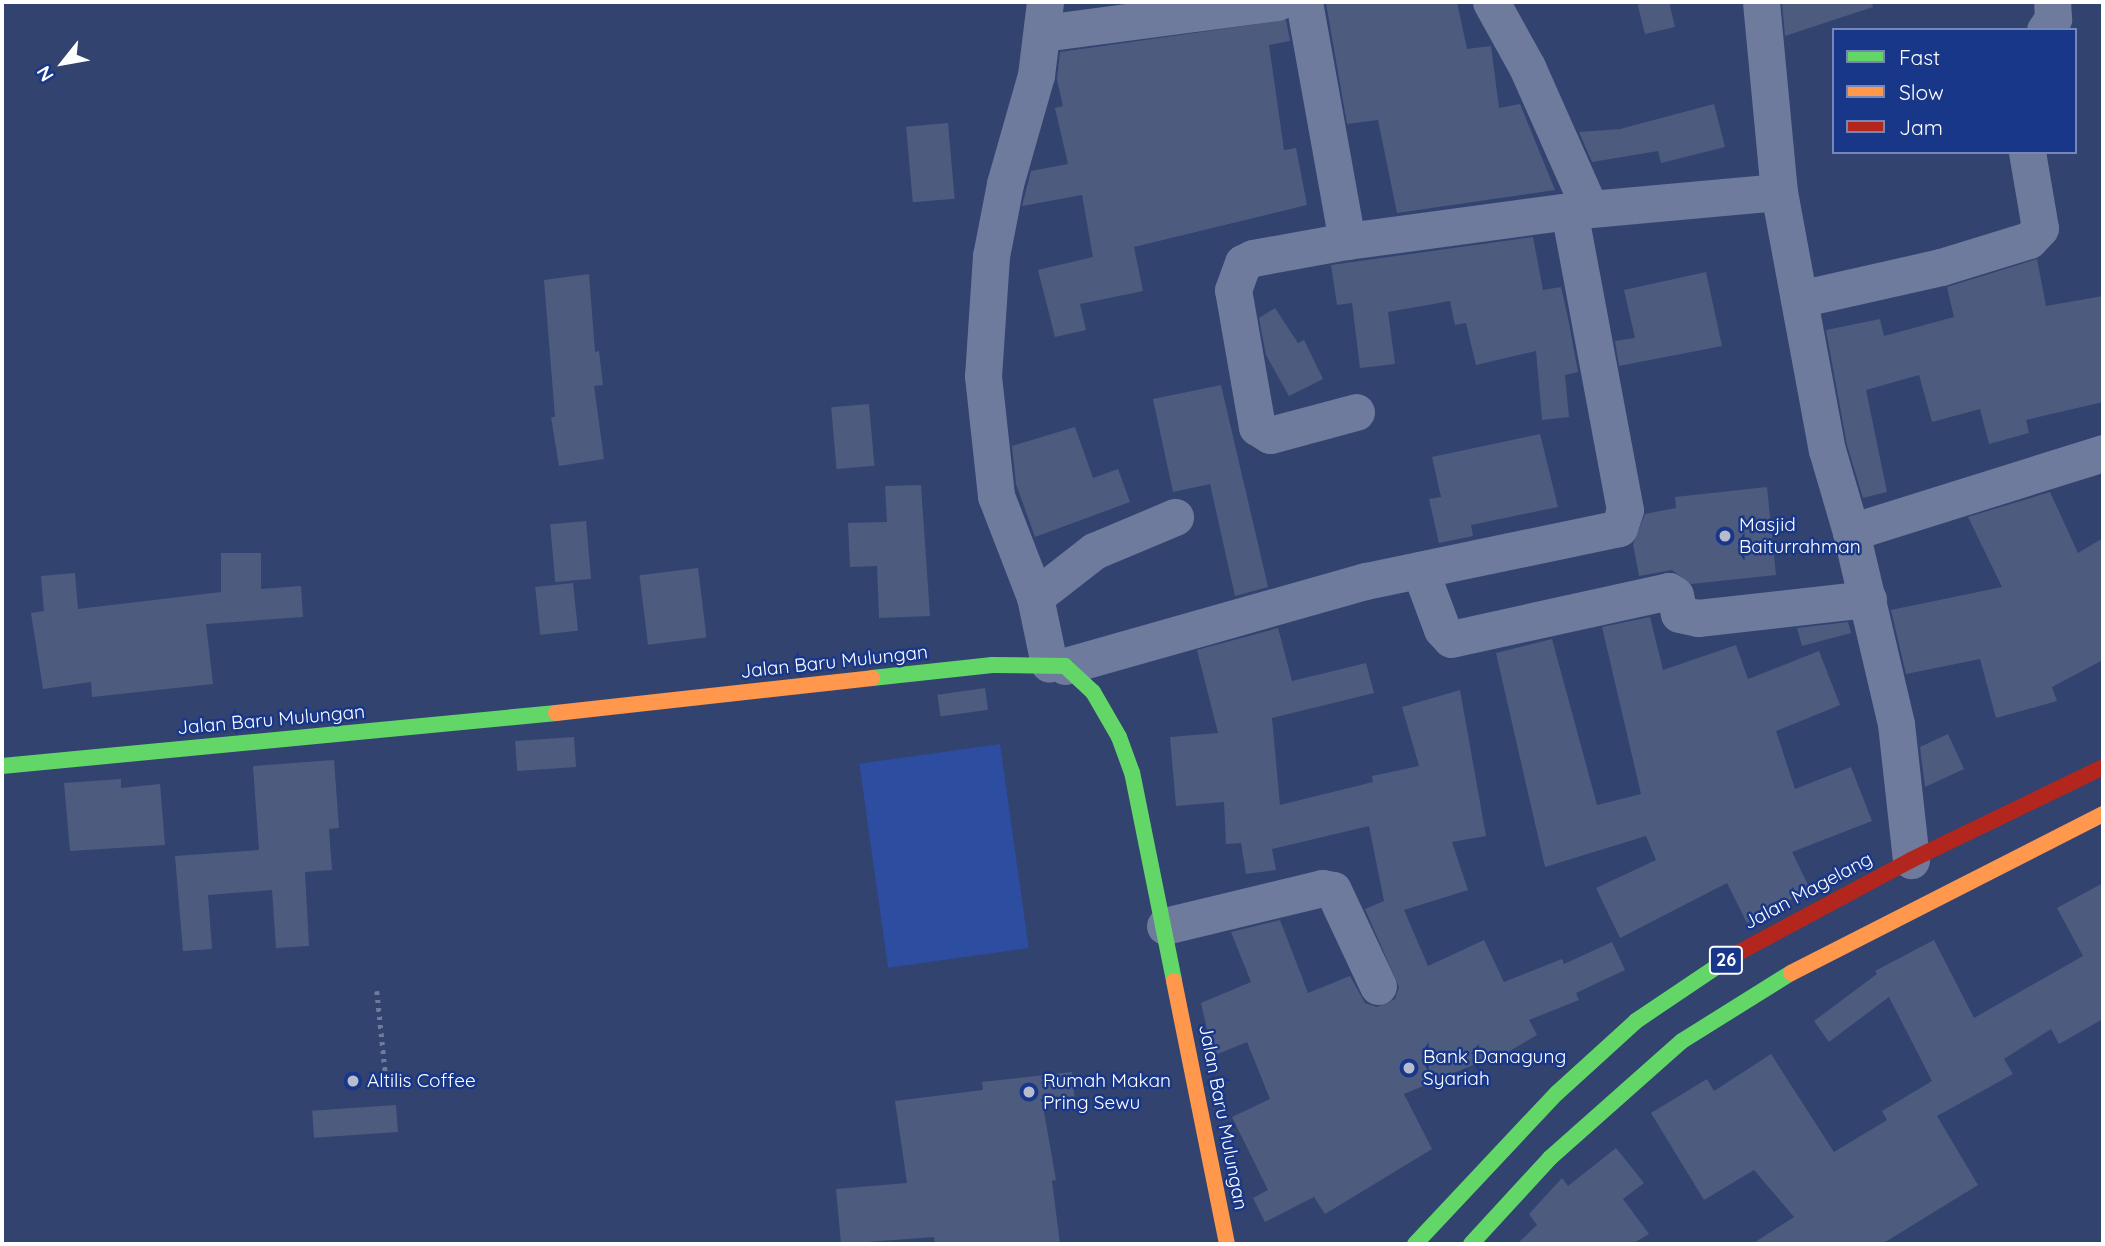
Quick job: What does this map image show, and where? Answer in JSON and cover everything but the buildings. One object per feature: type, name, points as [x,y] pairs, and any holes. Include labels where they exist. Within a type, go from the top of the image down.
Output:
[{"type":"main road","name":"Jalan Baru Mulungan","points":[[2,766],[328,738],[992,665],[1057,664],[1093,692],[1119,737],[1132,772],[1227,1244]]},
{"type":"main road","name":"Jalan Magelang","points":[[1415,1244],[1513,1136],[1636,1021],[1731,957],[1911,860],[2103,767]]},
{"type":"main road","name":"26","points":[[1471,1244],[1550,1158],[1682,1041],[1774,982],[2103,814]]},
{"type":"street","points":[[1277,2],[1044,17],[991,256],[983,376],[996,496],[1035,597],[1057,664],[1420,570],[1623,525],[1625,510],[1580,210],[1527,67],[1491,2]]},
{"type":"street","points":[[1304,2],[1346,241]]},
{"type":"street","points":[[1761,2],[1779,192],[1826,450],[1851,532],[1896,724],[1911,860]]},
{"type":"street","points":[[2046,28],[2053,19],[2052,2]]},
{"type":"street","points":[[1799,299],[1941,267],[2029,240],[2040,228],[2027,154]]},
{"type":"street","points":[[1356,412],[1270,435],[1256,427],[1233,290],[1243,264],[1253,258],[1346,241],[1580,210],[1779,192]]},
{"type":"street","points":[[1851,532],[2103,453]]},
{"type":"street","points":[[1035,597],[1094,551],[1175,517]]},
{"type":"street","points":[[1420,570],[1442,629],[1451,639],[1669,591],[1675,595],[1679,614],[1699,618],[1868,600]]},
{"type":"street","points":[[1165,926],[1322,888],[1333,890],[1378,986]]},
{"type":"path","points":[[377,991],[387,1087]]},
{"type":"shaded area","points":[[1000,744],[1029,948],[888,968],[859,764]]},
{"type":"traffic: fast","points":[[872,678],[992,665],[1065,666],[1093,692],[1119,737],[1132,772],[1174,981]]},
{"type":"traffic: fast","points":[[2,766],[556,713]]},
{"type":"traffic: fast","points":[[1415,1244],[1557,1093],[1636,1021],[1734,955]]},
{"type":"traffic: fast","points":[[1471,1244],[1550,1158],[1682,1041],[1791,973]]},
{"type":"traffic: slow","points":[[556,713],[872,678]]},
{"type":"traffic: slow","points":[[1791,973],[2103,814]]},
{"type":"traffic: slow","points":[[1174,981],[1227,1244]]},
{"type":"traffic: jam","points":[[1734,955],[1911,860],[2103,767]]},
{"type":"place","name":"Masjid Baiturrahman","points":[[1725,536]]},
{"type":"place","name":"Bank Danagung Syariah","points":[[1409,1068]]},
{"type":"place","name":"Altilis Coffee","points":[[353,1081]]},
{"type":"place","name":"Rumah Makan Pring Sewu","points":[[1029,1092]]}]
